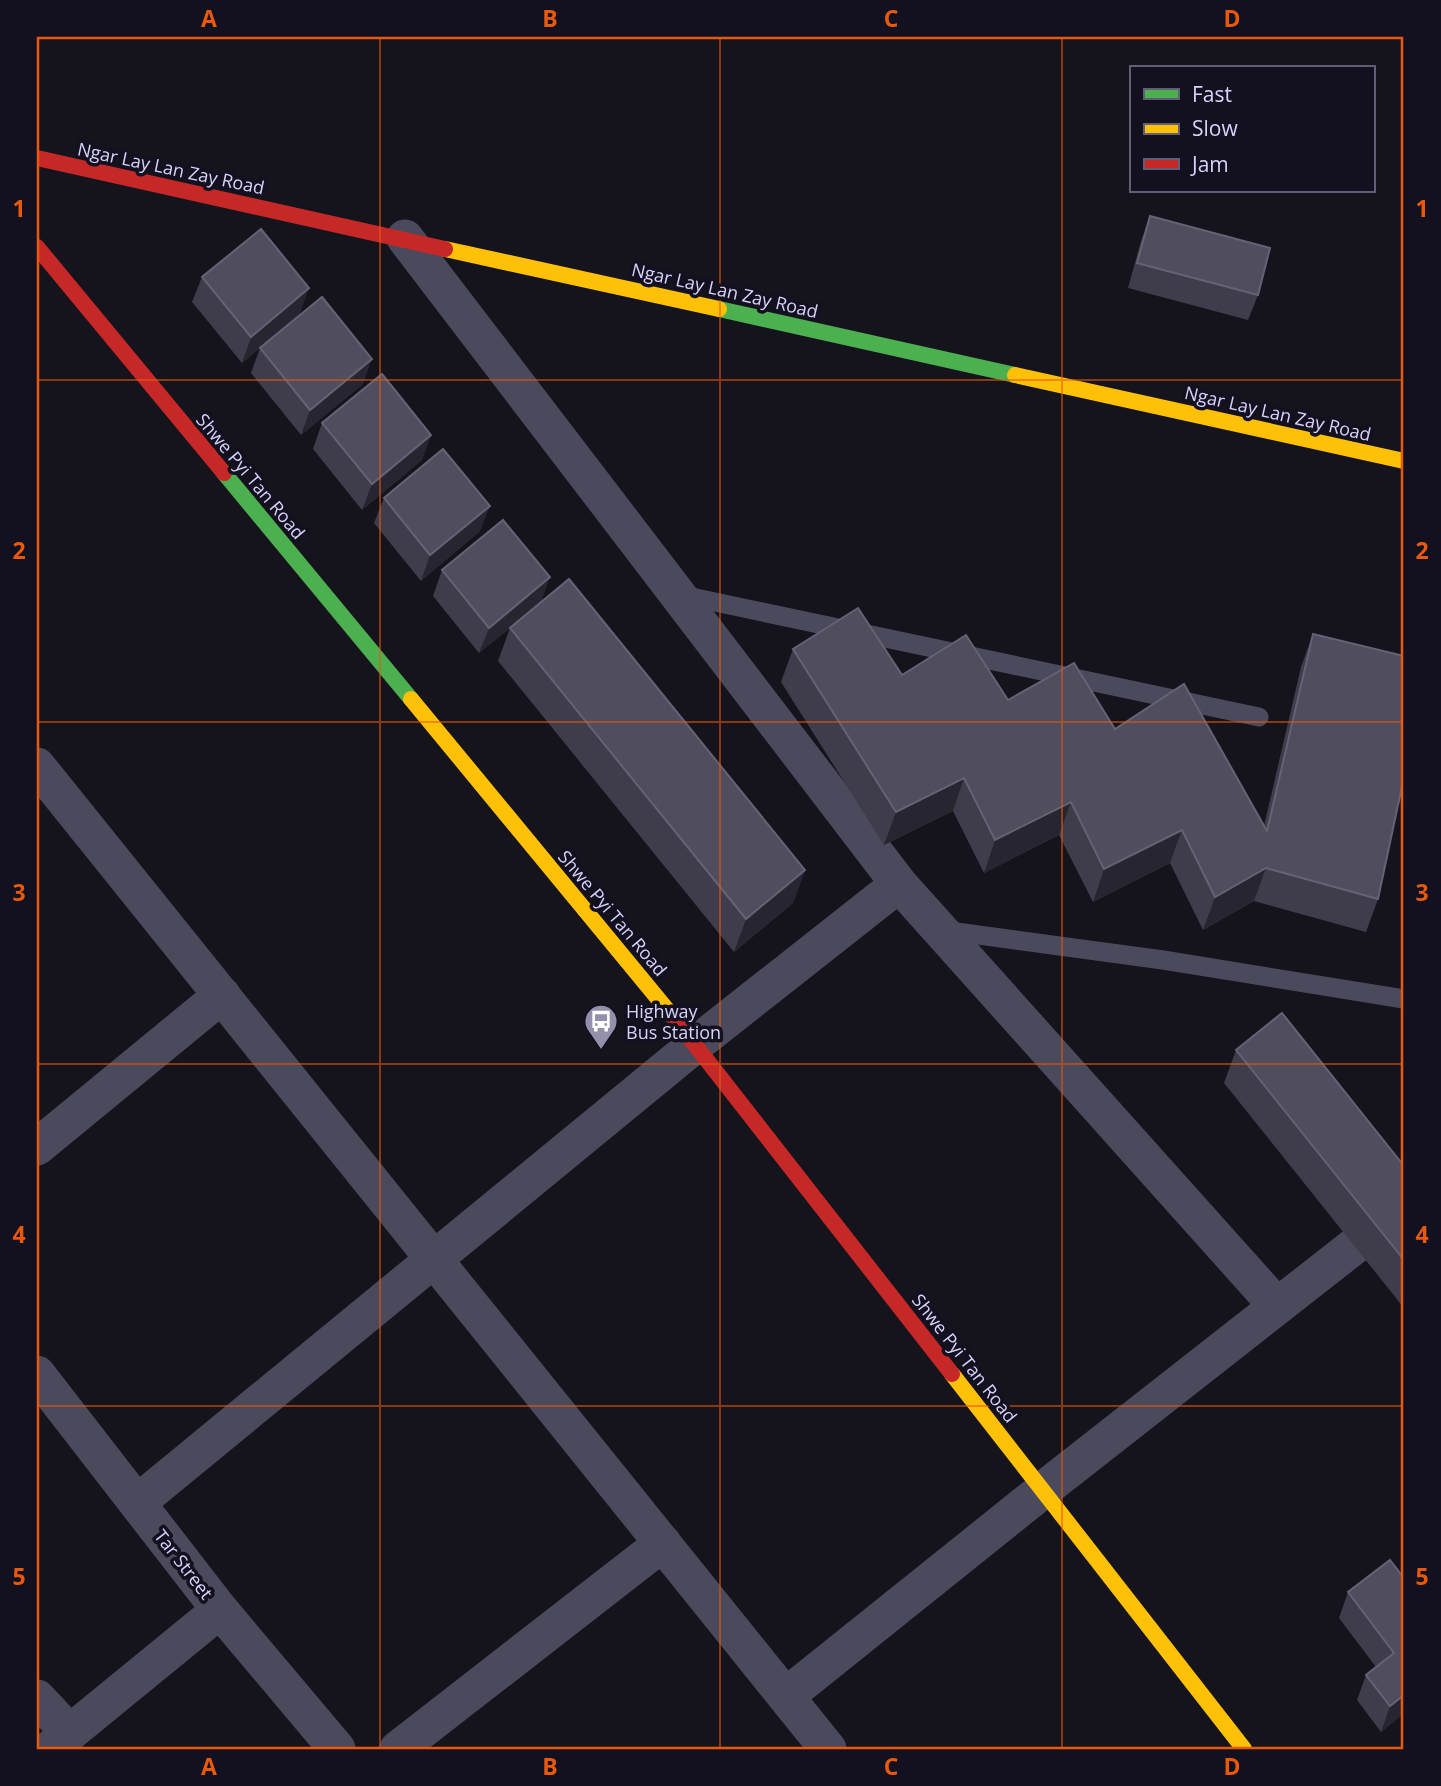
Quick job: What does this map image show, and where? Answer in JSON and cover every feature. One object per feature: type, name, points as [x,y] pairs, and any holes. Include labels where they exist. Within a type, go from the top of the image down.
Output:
[{"type":"main road","name":"Ngar Lay Lan Zay Road","points":[[37,158],[1404,461]]},
{"type":"main road","name":"Shwe Pyi Tan Road","points":[[37,247],[696,1044],[1244,1749]]},
{"type":"street","points":[[405,238],[899,884],[1277,1306]]},
{"type":"street","points":[[37,765],[828,1749]]},
{"type":"street","points":[[137,1503],[696,1044],[899,884]]},
{"type":"street","points":[[37,1147],[222,995]]},
{"type":"street","points":[[786,1696],[1042,1490],[1404,1207]]},
{"type":"street","name":"Tar Street","points":[[37,1374],[220,1610],[337,1749]]},
{"type":"street","points":[[398,1749],[663,1543]]},
{"type":"street","points":[[37,1698],[60,1741],[220,1610]]},
{"type":"lane","points":[[678,594],[1259,717]]},
{"type":"lane","points":[[942,930],[1163,960],[1404,999]]},
{"type":"building","points":[[1150,216],[1270,248],[1258,295],[1137,263]]},
{"type":"building","points":[[261,229],[309,288],[251,337],[202,277]]},
{"type":"building","points":[[322,297],[372,359],[310,410],[260,348]]},
{"type":"building","points":[[382,374],[431,435],[372,484],[322,423]]},
{"type":"building","points":[[443,449],[490,506],[430,555],[384,498]]},
{"type":"building","points":[[503,520],[550,577],[489,628],[442,570]]},
{"type":"building","points":[[569,579],[805,870],[746,919],[510,628]]},
{"type":"building","points":[[858,608],[902,675],[966,635],[1008,700],[1074,663],[1115,729],[1184,684],[1267,831],[1313,634],[1404,656],[1404,777],[1378,899],[1266,868],[1215,897],[1182,830],[1104,869],[1071,802],[995,840],[964,778],[896,812],[793,649]]},
{"type":"building","points":[[1282,1013],[1404,1166],[1404,1260],[1236,1050]]},
{"type":"building","points":[[1390,1560],[1404,1578],[1404,1695],[1390,1706],[1366,1675],[1394,1653],[1348,1592]]},
{"type":"traffic: fast","points":[[719,309],[1015,375]]},
{"type":"traffic: fast","points":[[224,473],[411,699]]},
{"type":"traffic: slow","points":[[445,249],[719,309]]},
{"type":"traffic: slow","points":[[1015,375],[1404,461]]},
{"type":"traffic: slow","points":[[411,699],[674,1018]]},
{"type":"traffic: slow","points":[[952,1374],[1244,1749]]},
{"type":"traffic: jam","points":[[37,158],[445,249]]},
{"type":"traffic: jam","points":[[37,247],[224,473]]},
{"type":"traffic: jam","points":[[674,1018],[952,1374]]},
{"type":"place","name":"Highway Bus Station","points":[[601,1051]]}]
